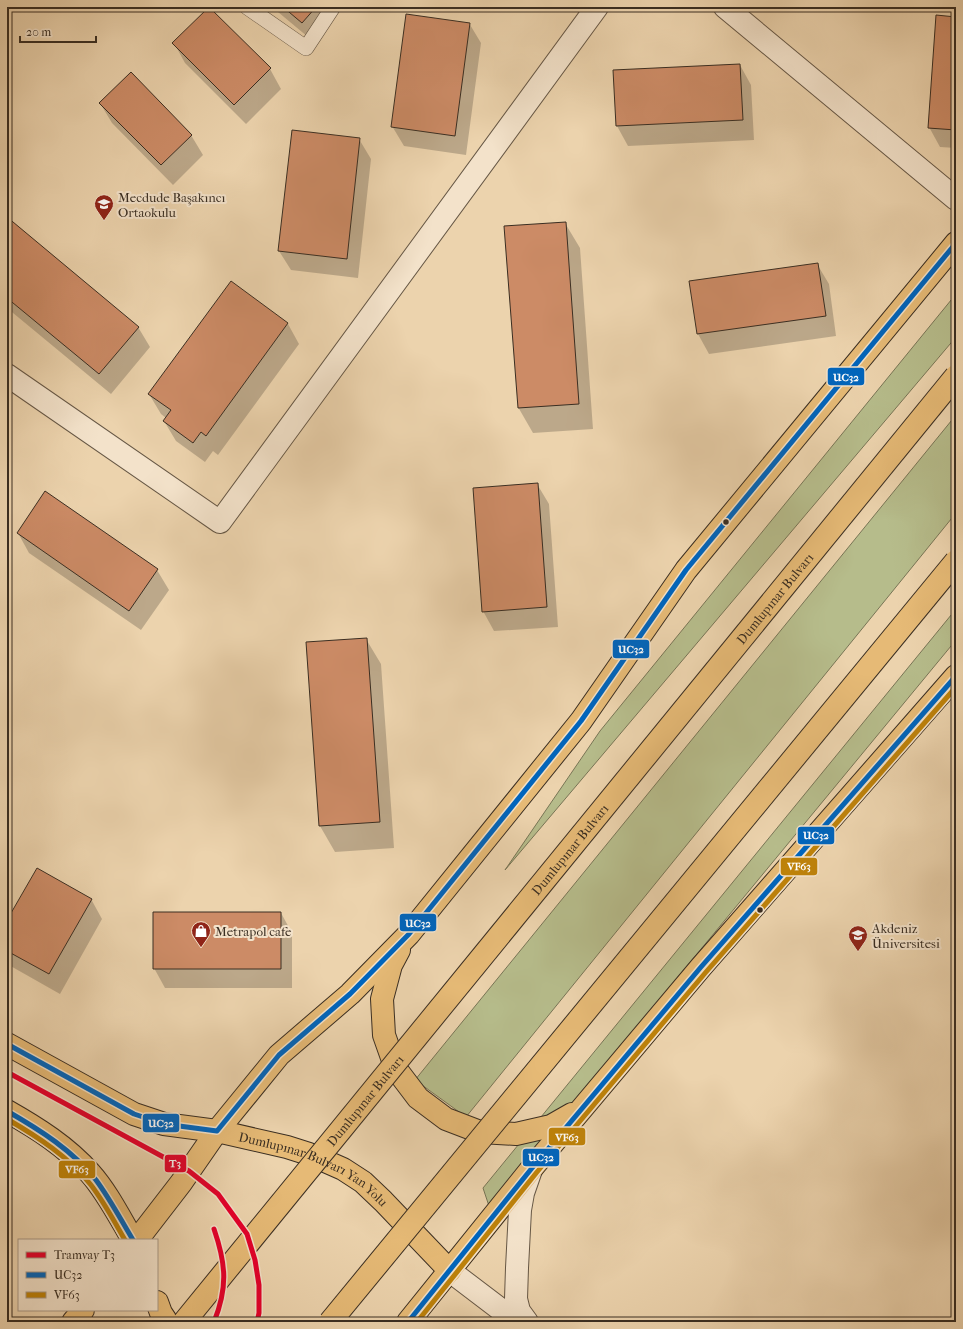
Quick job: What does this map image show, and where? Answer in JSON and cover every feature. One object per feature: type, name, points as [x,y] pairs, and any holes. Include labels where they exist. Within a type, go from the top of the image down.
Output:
[{"type":"main road","points":[[138,1239],[181,1183],[217,1131],[279,1055],[350,994],[409,934],[581,721],[686,570],[956,243]]},
{"type":"main road","name":"Dumlupınar Bulvarı","points":[[184,1322],[956,376]]},
{"type":"main road","points":[[330,1322],[956,561]]},
{"type":"main road","points":[[408,1322],[532,1168],[701,967],[956,676]]},
{"type":"main road","points":[[409,934],[391,965],[382,999],[384,1035],[396,1069],[418,1098],[446,1119],[480,1132],[516,1134],[551,1126],[581,1109]]},
{"type":"main road","name":"Dumlupınar Bulvarı Yan Yolu","points":[[7,1044],[134,1114],[164,1124],[217,1131],[287,1147],[309,1154],[343,1169],[363,1182],[378,1196],[450,1271]]},
{"type":"main road","points":[[7,1111],[32,1125],[63,1148],[91,1173],[132,1239]]},
{"type":"main road","points":[[158,1305],[167,1322]]},
{"type":"main road","points":[[73,1322],[82,1311]]},
{"type":"street","points":[[7,375],[220,522],[597,7]]},
{"type":"street","points":[[725,7],[956,199]]},
{"type":"street","points":[[527,1322],[519,1311],[516,1299],[516,1268],[520,1210],[523,1193],[532,1168]]},
{"type":"street","points":[[450,1271],[517,1322]]},
{"type":"lane","points":[[247,7],[306,48],[333,7]]},
{"type":"green space","points":[[956,294],[956,337],[505,870],[600,731]]},
{"type":"green space","points":[[956,415],[956,513],[466,1117],[415,1080]]},
{"type":"green space","points":[[956,609],[956,640],[489,1206],[483,1188]]},
{"type":"building","points":[[209,7],[271,68],[234,105],[172,43]]},
{"type":"building","points":[[283,7],[316,7],[302,23]]},
{"type":"building","points":[[406,14],[470,23],[455,136],[391,127]]},
{"type":"building","points":[[936,15],[956,17],[956,130],[928,128]]},
{"type":"building","points":[[740,64],[743,120],[616,126],[613,70]]},
{"type":"building","points":[[131,72],[192,135],[161,165],[99,103]]},
{"type":"building","points":[[292,130],[360,138],[347,259],[278,251]]},
{"type":"building","points":[[7,217],[139,327],[99,374],[7,298]]},
{"type":"building","points":[[566,222],[579,404],[518,408],[504,226]]},
{"type":"building","points":[[818,263],[826,316],[697,334],[689,281]]},
{"type":"building","points":[[231,281],[288,323],[206,436],[201,432],[193,443],[163,421],[171,410],[148,394]]},
{"type":"building","points":[[538,483],[547,607],[482,612],[473,488]]},
{"type":"building","points":[[45,491],[158,569],[129,611],[17,533]]},
{"type":"building","points":[[367,638],[380,822],[319,826],[306,642]]},
{"type":"building","points":[[37,868],[92,899],[49,974],[7,951],[7,920]]},
{"type":"building","points":[[153,912],[281,912],[281,969],[153,969]]},
{"type":"tram line","name":"T3","points":[[7,1072],[189,1171],[218,1194],[247,1234],[255,1260],[259,1285],[259,1313],[257,1322]]},
{"type":"tram line","name":"T3","points":[[214,1229],[221,1253],[224,1276],[222,1298],[214,1322]]},
{"type":"transit line","name":"UC32","points":[[7,1044],[134,1114],[164,1124],[217,1131],[279,1055],[350,994],[409,934],[581,721],[686,570],[956,243]]},
{"type":"transit line","name":"UC32","points":[[408,1322],[532,1168],[701,967],[956,676]]},
{"type":"transit line","name":"VF63","points":[[417,1322],[537,1172],[706,972],[956,687]]},
{"type":"transit line","name":"UC32","points":[[7,1111],[55,1141],[87,1169],[106,1195],[132,1239]]},
{"type":"transit line","name":"VF63","points":[[7,1119],[52,1148],[73,1165],[91,1185],[124,1239]]},
{"type":"place","name":"Mecdude Başakıncı Ortaokulu","points":[[104,221]]},
{"type":"place","name":"Metrapol cafe","points":[[201,948]]},
{"type":"place","name":"Akdeniz Üniversitesi","points":[[858,952]]}]
